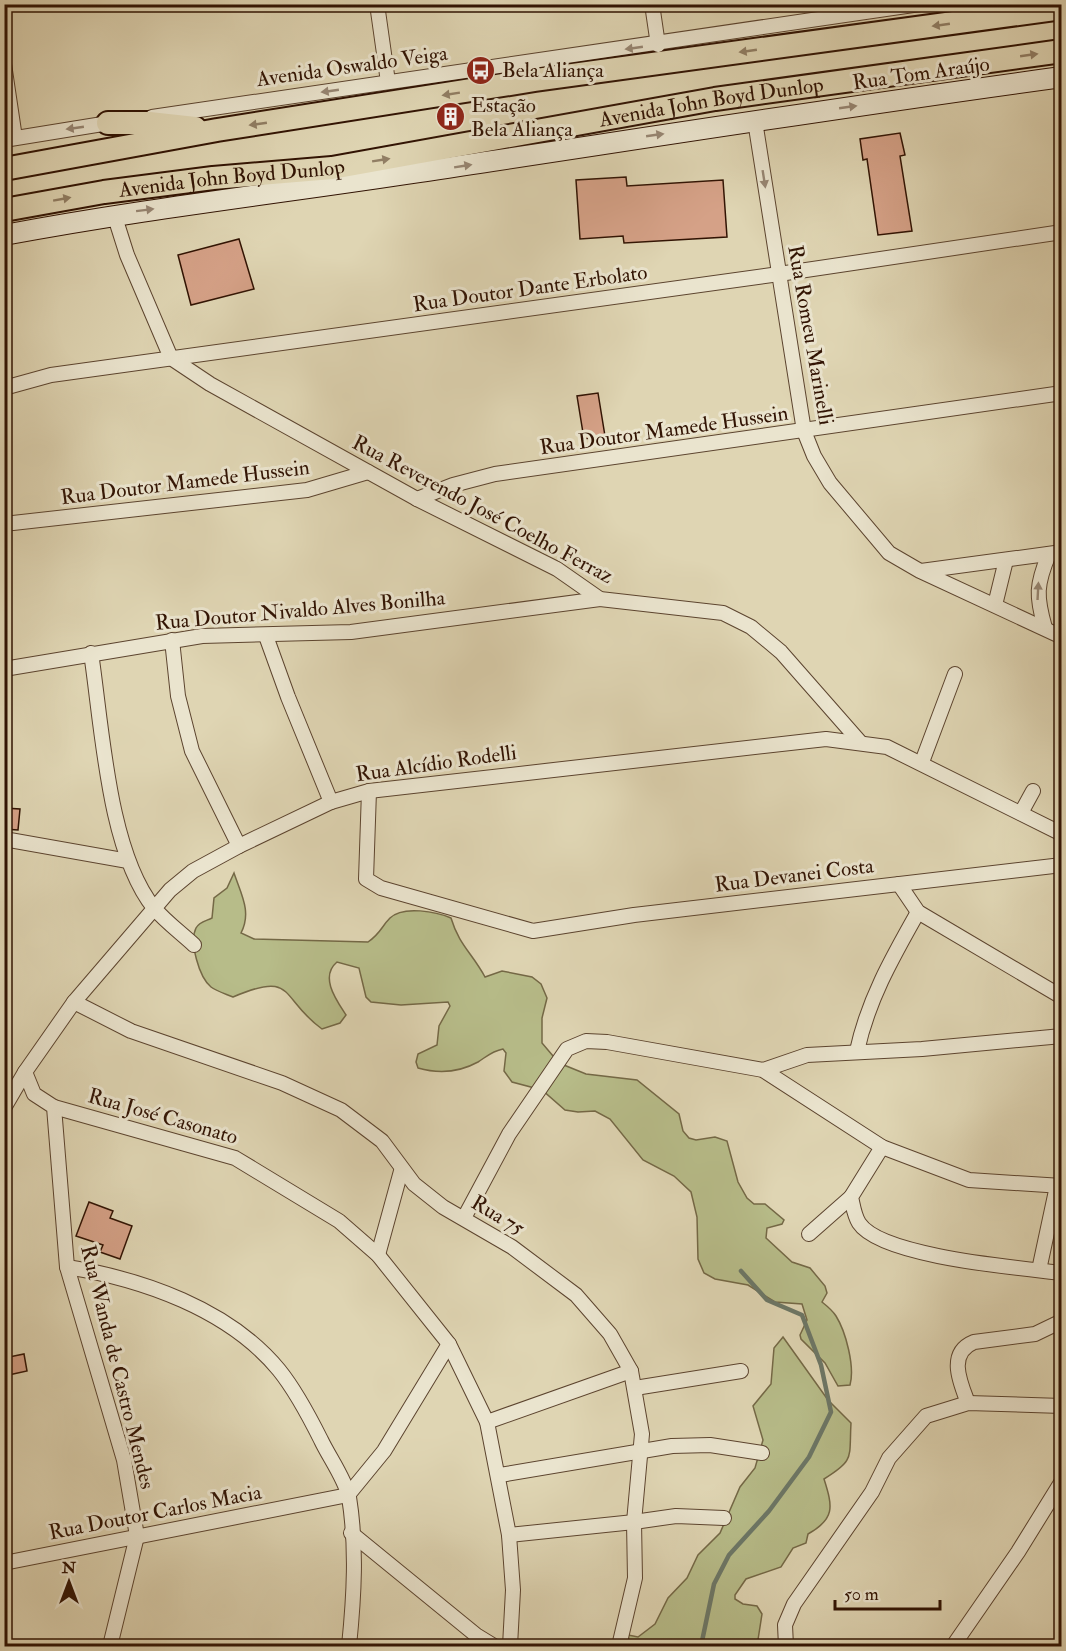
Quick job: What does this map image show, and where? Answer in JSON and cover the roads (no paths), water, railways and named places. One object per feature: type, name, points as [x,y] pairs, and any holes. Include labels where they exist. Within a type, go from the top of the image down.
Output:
[{"type":"main road","name":"Avenida John Boyd Dunlop","points":[[4,169],[217,130],[535,80],[1062,8]]},
{"type":"main road","name":"Avenida John Boyd Dunlop","points":[[4,210],[104,192],[367,162],[715,99],[1062,51]]},
{"type":"main road","name":"Rua Tom Araújo","points":[[4,235],[114,214],[314,188],[1062,77]]},
{"type":"main road","points":[[108,123],[158,123],[217,130]]},
{"type":"street","points":[[377,4],[388,82]]},
{"type":"street","points":[[652,4],[658,45]]},
{"type":"street","name":"Avenida Oswaldo Veiga","points":[[10,139],[388,82],[658,45],[920,4]]},
{"type":"street","points":[[4,64],[10,139]]},
{"type":"street","name":"Rua Romeu Marinelli","points":[[755,121],[804,431],[814,456],[830,483],[863,525],[889,553],[920,571],[1062,637]]},
{"type":"street","points":[[114,214],[127,255],[171,358]]},
{"type":"street","name":"Rua Doutor Dante Erbolato","points":[[4,388],[51,375],[779,274],[1062,232]]},
{"type":"street","name":"Rua Reverendo José Coelho Ferraz","points":[[171,358],[210,384],[417,499],[557,569],[600,599],[723,613],[751,627],[781,652],[860,742]]},
{"type":"street","name":"Rua Doutor Mamede Hussein","points":[[417,499],[453,485],[495,474],[1062,393]]},
{"type":"street","name":"Rua Doutor Mamede Hussein","points":[[4,524],[307,490],[368,472]]},
{"type":"street","points":[[920,571],[1055,553]]},
{"type":"street","points":[[1045,628],[1037,602],[1038,581],[1055,553]]},
{"type":"street","points":[[995,604],[1006,560]]},
{"type":"street","name":"Rua Doutor Nivaldo Alves Bonilha","points":[[4,669],[202,636],[351,632],[600,599]]},
{"type":"street","points":[[266,636],[331,802]]},
{"type":"street","points":[[172,640],[178,696],[192,751],[239,846]]},
{"type":"street","points":[[91,653],[117,825],[128,861],[154,907],[194,945]]},
{"type":"street","points":[[922,762],[955,674]]},
{"type":"street","name":"Rua Alcídio Rodelli","points":[[4,1108],[25,1072],[74,1002],[154,907],[193,871],[331,802],[369,791],[826,740],[860,742]]},
{"type":"street","points":[[860,742],[887,747],[922,762],[1062,834]]},
{"type":"street","name":"Rua Devanei Costa","points":[[369,791],[366,879],[381,888],[533,931],[634,915],[1062,865]]},
{"type":"street","points":[[1021,813],[1033,791]]},
{"type":"street","points":[[4,839],[128,861]]},
{"type":"street","points":[[899,884],[918,912],[1062,997]]},
{"type":"street","points":[[856,1051],[864,1017],[878,984],[918,912]]},
{"type":"street","name":"Rua 75","points":[[74,1002],[131,1031],[282,1083],[341,1110],[382,1141],[401,1170],[442,1207],[512,1247],[576,1295],[610,1334],[631,1371],[642,1450],[634,1522],[635,1578],[619,1647]]},
{"type":"street","points":[[763,1070],[807,1055],[922,1049],[1062,1036]]},
{"type":"street","points":[[464,1218],[509,1134],[571,1047],[586,1041],[607,1042],[763,1070],[882,1147],[969,1180],[1059,1186],[1039,1270]]},
{"type":"street","points":[[25,1072],[34,1094],[54,1107]]},
{"type":"street","name":"Rua José Casonato","points":[[54,1107],[235,1158],[339,1221],[378,1255],[449,1344],[487,1422],[500,1475],[509,1535],[513,1590],[510,1647]]},
{"type":"street","name":"Rua Wanda de Castro Mendes","points":[[54,1107],[67,1267],[124,1460],[137,1536],[110,1647]]},
{"type":"street","points":[[808,1234],[850,1197],[882,1147]]},
{"type":"street","points":[[378,1255],[401,1170]]},
{"type":"street","points":[[850,1197],[859,1224],[881,1240],[942,1257],[985,1265],[1062,1273]]},
{"type":"street","points":[[67,1267],[106,1273],[166,1292],[197,1306],[259,1351],[279,1370],[306,1410],[348,1495],[355,1584],[349,1647]]},
{"type":"street","points":[[968,1403],[957,1372],[961,1352],[965,1345],[1035,1334],[1062,1321]]},
{"type":"street","points":[[348,1495],[384,1451],[449,1344]]},
{"type":"street","points":[[487,1422],[631,1371]]},
{"type":"street","points":[[635,1388],[741,1371]]},
{"type":"street","points":[[786,1647],[785,1625],[794,1604],[872,1492],[889,1458],[926,1416],[968,1403],[1062,1406]]},
{"type":"street","points":[[500,1475],[642,1450],[710,1445],[762,1453]]},
{"type":"street","points":[[953,1647],[1018,1552],[1062,1481]]},
{"type":"street","name":"Rua Doutor Carlos Macia","points":[[4,1563],[348,1495]]},
{"type":"street","points":[[509,1535],[634,1522],[665,1516],[724,1518]]},
{"type":"street","points":[[351,1533],[476,1635],[494,1647]]},
{"type":"waterway","points":[[701,1646],[714,1584],[729,1555],[769,1511],[809,1457],[831,1412],[821,1365],[802,1315],[767,1300],[741,1271]]},
{"type":"place","name":"Bela Aliança","points":[[481,70]]},
{"type":"place","name":"Estação Bela Aliança","points":[[450,117]]}]
